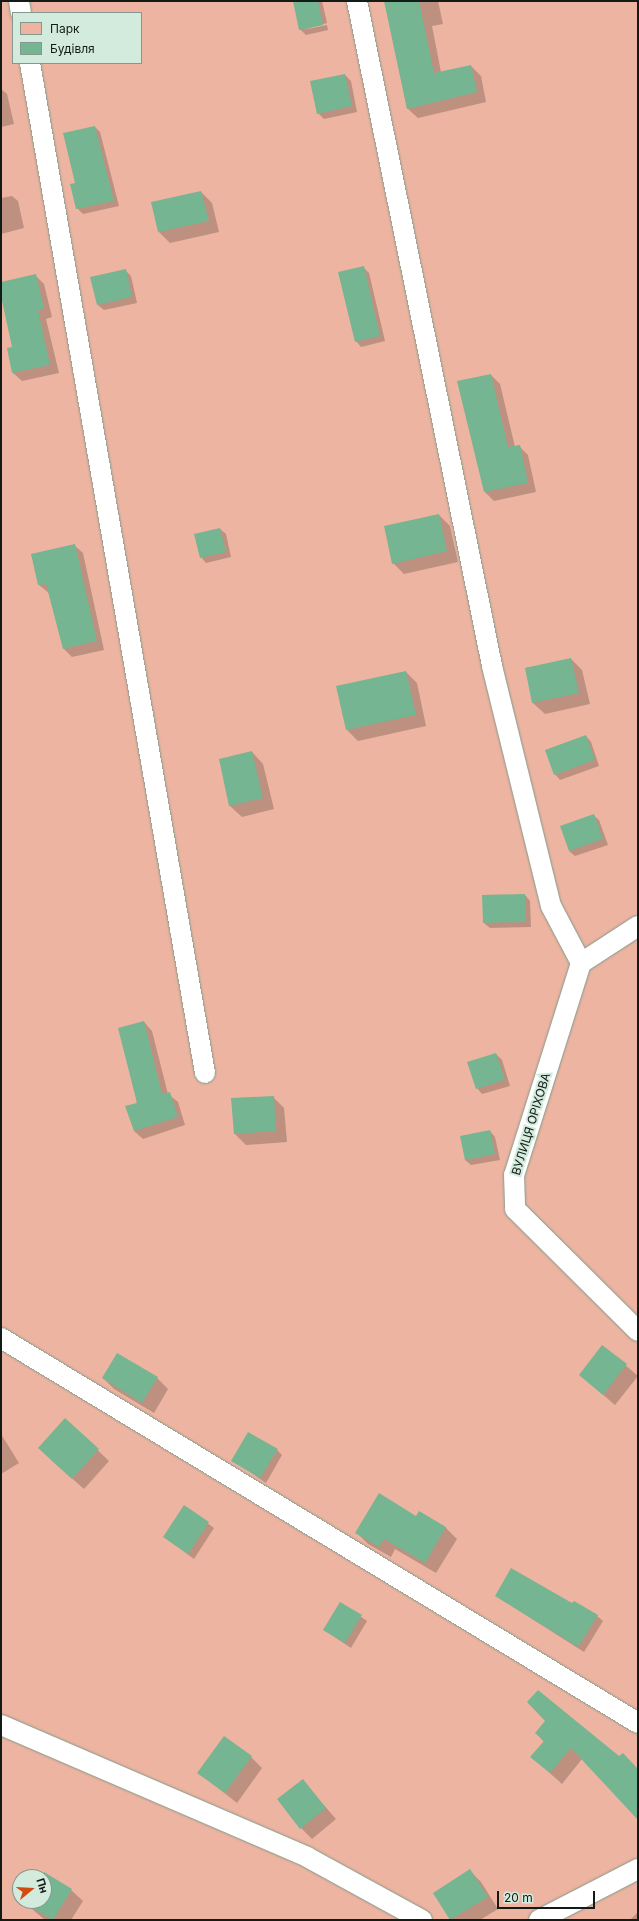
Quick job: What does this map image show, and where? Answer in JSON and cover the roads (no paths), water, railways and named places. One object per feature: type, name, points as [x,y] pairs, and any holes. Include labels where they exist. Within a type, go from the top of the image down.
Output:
[{"type":"lane","points":[[19,1],[21,12]]},
{"type":"lane","points":[[357,1],[492,666],[551,906],[581,963],[638,926]]},
{"type":"lane","points":[[30,64],[205,1073]]},
{"type":"lane","name":"ВУЛИЦЯ ОРІХОВА","points":[[581,963],[514,1175],[515,1209],[638,1331]]},
{"type":"lane","points":[[1,1338],[638,1722]]},
{"type":"lane","points":[[1,1725],[307,1857],[422,1920]]},
{"type":"lane","points":[[539,1920],[638,1869]]}]
